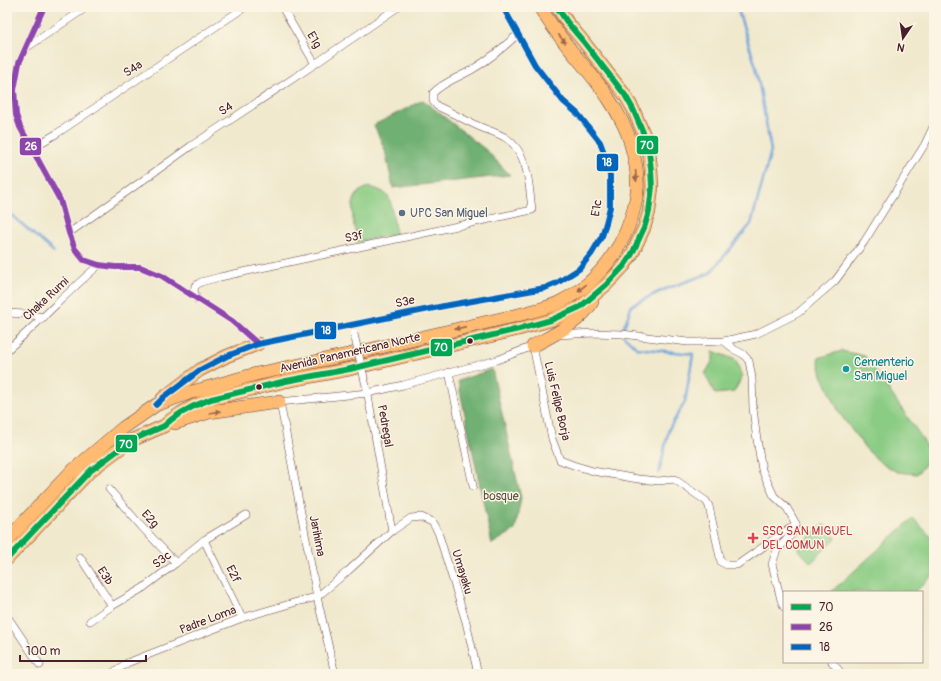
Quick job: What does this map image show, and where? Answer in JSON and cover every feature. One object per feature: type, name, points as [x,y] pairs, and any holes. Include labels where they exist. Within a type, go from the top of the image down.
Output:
[{"type":"highway","name":"Avenida Panamericana Norte","points":[[7,540],[70,473],[123,428],[156,405],[192,392],[256,374],[347,355],[545,308],[561,302],[576,293],[586,286],[602,270],[611,259],[625,235],[636,198],[636,168],[631,144],[621,120],[609,99],[556,32],[540,7]]},
{"type":"highway","name":"Avenida Panamericana Norte","points":[[7,559],[90,471],[130,441],[164,426],[181,413],[212,399],[286,381],[350,369],[519,329],[564,315],[580,307],[597,294],[624,266],[632,254],[644,228],[649,212],[652,187],[649,152],[645,137],[633,109],[625,95],[567,22],[557,7]]},
{"type":"highway","points":[[533,346],[580,317],[589,308],[597,294]]},
{"type":"highway","points":[[156,405],[200,370],[227,356],[258,344]]},
{"type":"highway","points":[[164,426],[209,412],[279,402]]},
{"type":"street","points":[[44,7],[19,63],[14,90],[16,115],[20,127],[60,200],[75,249],[84,260],[99,265],[115,267],[140,267],[162,276],[232,321],[258,344]]},
{"type":"street","points":[[26,48],[87,7]]},
{"type":"street","name":"S4a","points":[[32,148],[56,134],[244,7]]},
{"type":"street","name":"E1g","points":[[282,7],[316,64]]},
{"type":"street","name":"S4","points":[[69,232],[191,146],[316,64],[398,7]]},
{"type":"street","name":"E1c","points":[[503,7],[535,65],[563,101],[578,114],[600,142],[610,176],[610,207],[602,236],[592,253],[579,269],[557,283]]},
{"type":"street","name":"S3f","points":[[197,299],[194,291],[195,286],[201,282],[532,210],[528,179],[522,157],[515,146],[505,138],[436,106],[433,101],[433,94],[438,88],[474,69],[500,51],[518,34]]},
{"type":"street","points":[[553,335],[593,333],[622,334],[688,342],[724,341],[756,334],[798,313],[835,281],[864,242],[925,144],[934,125]]},
{"type":"street","name":"Chaka Rumi","points":[[7,350],[99,265]]},
{"type":"street","name":"S3e","points":[[258,344],[444,306],[545,288],[557,283]]},
{"type":"street","points":[[7,312],[44,317]]},
{"type":"street","name":"Pedregal","points":[[352,325],[367,389],[392,531]]},
{"type":"street","points":[[724,341],[735,350],[743,354],[749,362],[752,378],[756,433],[762,470],[774,496],[787,508],[796,524],[796,527],[790,536],[777,550],[772,564],[780,600],[783,605]]},
{"type":"street","points":[[279,402],[306,400],[367,389],[403,385],[497,360],[533,346]]},
{"type":"street","name":"Luis Felipe Borja","points":[[533,346],[552,439],[560,460],[593,471],[638,479],[659,481],[674,479],[706,501],[709,506],[721,562],[727,565],[737,565],[796,524]]},
{"type":"street","points":[[450,372],[473,486]]},
{"type":"street","name":"Jarihima","points":[[279,402],[317,597],[335,674]]},
{"type":"street","name":"E2g","points":[[109,489],[176,563]]},
{"type":"street","name":"S3c","points":[[90,621],[143,588],[204,540],[246,515]]},
{"type":"street","name":"Umayaku","points":[[392,531],[411,518],[421,517],[432,522],[438,532],[466,622],[478,674]]},
{"type":"street","points":[[317,597],[392,531]]},
{"type":"street","name":"E2f","points":[[204,540],[242,618]]},
{"type":"street","name":"E3b","points":[[80,557],[112,606]]},
{"type":"street","name":"Padre Loma","points":[[112,674],[127,663],[242,618],[300,600],[317,597]]},
{"type":"street","points":[[7,616],[40,665]]},
{"type":"street","points":[[833,663],[842,674]]},
{"type":"green space","points":[[423,100],[486,150],[510,175],[393,188],[385,150],[374,125]]},
{"type":"green space","points":[[369,187],[383,192],[389,198],[396,234],[357,242],[352,210],[353,202],[361,191]]},
{"type":"green space","points":[[713,351],[736,360],[742,377],[734,392],[715,394],[705,374],[713,360]]},
{"type":"green space","points":[[842,351],[865,356],[922,438],[931,457],[917,474],[897,472],[881,463],[866,449],[840,414],[822,375],[818,358]]},
{"type":"green space","name":"bosque","points":[[492,369],[521,498],[515,530],[492,544],[458,381]]},
{"type":"green space","points":[[913,518],[934,540],[934,574],[916,591],[832,591]]},
{"type":"green space","points":[[824,524],[836,538],[811,563],[797,548]]},
{"type":"waterway","points":[[622,332],[632,305],[663,290],[710,273],[751,224],[771,151],[756,67],[737,7]]},
{"type":"waterway","points":[[7,211],[54,252]]},
{"type":"waterway","points":[[624,336],[637,348],[693,354],[685,402],[669,429],[659,473]]},
{"type":"transit line","name":"26","points":[[44,7],[19,63],[14,90],[16,115],[20,127],[60,200],[75,249],[84,260],[99,265],[115,267],[140,267],[162,276],[232,321],[258,344]]},
{"type":"transit line","name":"18","points":[[156,405],[200,370],[227,356],[258,344],[444,306],[545,288],[557,283],[579,269],[592,253],[602,236],[606,223],[610,207],[610,176],[607,161],[600,142],[578,114],[563,101],[535,65],[503,7]]},
{"type":"transit line","name":"70","points":[[7,559],[90,471],[130,441],[164,426],[172,419],[194,406],[211,399],[286,381],[350,369],[551,320],[580,307],[606,285],[624,266],[632,254],[644,228],[649,212],[652,187],[649,152],[645,137],[633,109],[625,95],[567,22],[557,7]]},
{"type":"place","name":"UPC San Miguel","points":[[402,213]]},
{"type":"place","name":"Cementerio San Miguel","points":[[846,369]]},
{"type":"place","name":"SSC SAN MIGUEL DEL COMUN","points":[[753,538]]}]
